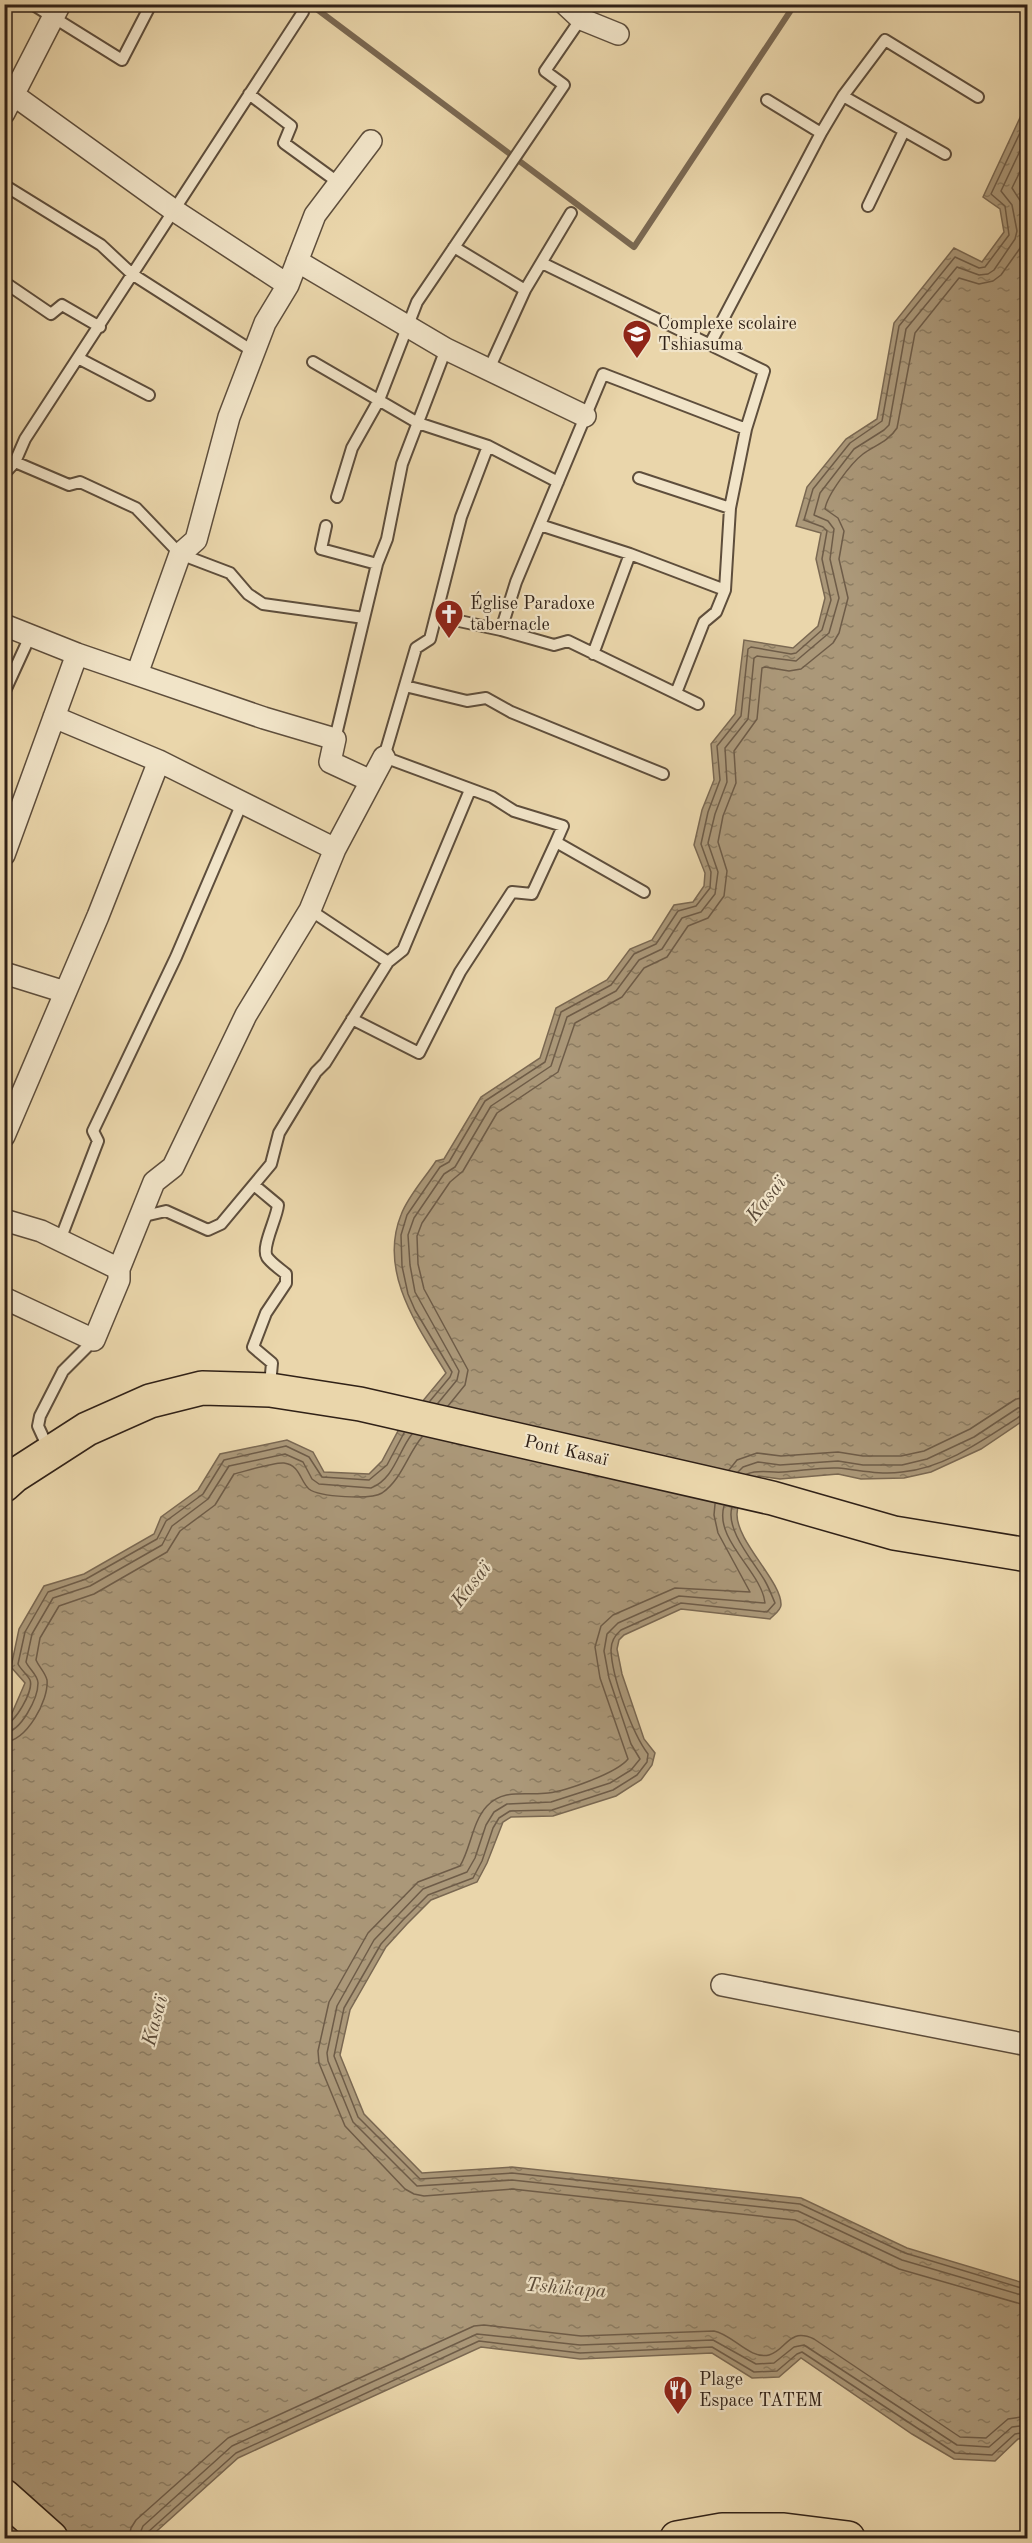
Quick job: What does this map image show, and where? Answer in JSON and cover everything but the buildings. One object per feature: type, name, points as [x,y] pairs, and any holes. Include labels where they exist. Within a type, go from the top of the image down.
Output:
[{"type":"main road","name":"Pont Kasaï","points":[[4,1485],[14,1476],[87,1429],[150,1401],[201,1388],[270,1390],[360,1404],[772,1498],[894,1533],[1028,1555]]},
{"type":"main road","points":[[4,2496],[51,2538]]},
{"type":"main road","points":[[677,2538],[722,2530],[784,2530],[849,2538]]},
{"type":"street","points":[[565,4],[586,12],[618,34]]},
{"type":"street","points":[[4,113],[10,91],[57,10]]},
{"type":"street","points":[[10,91],[172,209],[288,285]]},
{"type":"street","points":[[137,674],[180,554],[196,540],[229,417],[265,323],[288,285],[315,215],[371,141]]},
{"type":"street","points":[[297,261],[446,349],[585,416]]},
{"type":"street","points":[[4,626],[31,634],[77,654],[264,718],[335,739],[330,762],[371,781]]},
{"type":"street","points":[[4,855],[77,654]]},
{"type":"street","points":[[54,717],[159,761],[335,849]]},
{"type":"street","points":[[4,1298],[94,1340],[119,1280],[119,1269],[154,1182],[173,1167],[246,1015],[310,910],[335,849],[384,757]]},
{"type":"street","points":[[7,1124],[98,916],[159,761]]},
{"type":"street","points":[[4,973],[65,992]]},
{"type":"street","points":[[4,1220],[60,1240],[119,1269]]},
{"type":"street","points":[[722,1985],[1028,2044]]},
{"type":"lane","points":[[32,4],[57,10],[122,60],[151,4]]},
{"type":"lane","points":[[4,474],[15,462],[25,439],[100,327],[172,209],[303,12]]},
{"type":"lane","points":[[337,497],[352,448],[379,400],[417,302],[564,85],[545,71],[586,12]]},
{"type":"lane","points":[[710,344],[821,133],[843,96],[885,40],[978,97]]},
{"type":"lane","points":[[249,94],[291,126],[284,143],[339,183]]},
{"type":"lane","points":[[843,96],[945,154]]},
{"type":"lane","points":[[767,100],[821,133]]},
{"type":"lane","points":[[868,206],[904,131]]},
{"type":"lane","points":[[4,185],[101,245],[132,274],[254,352]]},
{"type":"lane","points":[[489,369],[525,290],[571,213]]},
{"type":"lane","points":[[454,247],[525,290]]},
{"type":"lane","points":[[542,263],[764,371],[746,429],[730,508],[725,590],[716,612],[704,622],[676,693]]},
{"type":"lane","points":[[4,282],[51,314],[62,305],[100,327]]},
{"type":"lane","points":[[335,739],[376,564],[387,540],[402,464],[446,349]]},
{"type":"lane","points":[[78,358],[149,394]]},
{"type":"lane","points":[[313,362],[418,423],[488,446],[558,482]]},
{"type":"lane","points":[[501,630],[516,582],[603,374],[746,429]]},
{"type":"lane","points":[[352,1019],[418,1053],[460,972],[512,892],[532,894],[563,826],[514,811],[492,797],[384,757],[416,648],[430,639],[461,517],[488,446]]},
{"type":"lane","points":[[15,462],[69,485],[80,482],[136,508],[180,554],[230,573],[248,594],[263,604],[363,618]]},
{"type":"lane","points":[[639,478],[730,508]]},
{"type":"lane","points":[[540,525],[630,554],[725,590]]},
{"type":"lane","points":[[326,526],[321,549],[376,564]]},
{"type":"lane","points":[[593,654],[630,554]]},
{"type":"lane","points":[[436,616],[501,630],[554,645],[568,641],[698,704]]},
{"type":"lane","points":[[6,687],[31,634]]},
{"type":"lane","points":[[405,686],[467,701],[486,698],[511,712],[663,774]]},
{"type":"lane","points":[[140,1217],[166,1211],[208,1230],[221,1224],[271,1164],[279,1133],[315,1072],[325,1063],[388,962],[403,950],[470,790]]},
{"type":"lane","points":[[60,1240],[98,1141],[93,1131],[176,957],[242,803]]},
{"type":"lane","points":[[556,842],[644,892]]},
{"type":"lane","points":[[310,910],[388,962]]},
{"type":"lane","points":[[254,1185],[278,1205],[266,1248],[267,1257],[286,1274],[286,1283],[266,1313],[253,1347],[272,1363],[270,1390]]},
{"type":"lane","points":[[51,1453],[38,1426],[40,1416],[63,1371],[94,1340]]},
{"type":"water","points":[[1027,107],[1027,1418],[981,1449],[931,1472],[904,1478],[861,1479],[838,1474],[780,1479],[759,1476],[749,1479],[738,1505],[739,1525],[774,1585],[781,1605],[779,1611],[770,1619],[681,1609],[624,1635],[619,1640],[617,1649],[622,1674],[644,1739],[655,1753],[652,1765],[641,1780],[616,1796],[553,1816],[511,1817],[503,1822],[477,1882],[431,1900],[386,1947],[350,2010],[340,2055],[364,2114],[422,2173],[512,2167],[801,2198],[907,2248],[1027,2284],[1027,2438],[1018,2439],[995,2461],[954,2459],[912,2434],[801,2358],[779,2377],[752,2378],[712,2353],[580,2359],[481,2347],[238,2458],[149,2538],[5,2538],[4,1722],[12,1713],[25,1683],[11,1667],[19,1629],[44,1586],[84,1574],[154,1534],[161,1517],[198,1490],[220,1454],[287,1440],[313,1452],[324,1472],[369,1474],[382,1461],[398,1431],[446,1373],[413,1318],[398,1278],[394,1257],[395,1236],[404,1208],[436,1161],[444,1159],[481,1097],[540,1058],[556,1008],[607,980],[630,949],[652,940],[674,905],[693,902],[704,886],[705,873],[694,845],[702,810],[714,780],[711,744],[735,714],[744,640],[793,648],[818,626],[825,598],[816,559],[821,533],[796,526],[807,487],[846,439],[877,419],[894,323],[954,248],[982,262],[1004,232],[1000,209],[983,197]]},
{"type":"waterway","points":[[310,4],[634,247],[795,4]]},
{"type":"place","name":"Complexe scolaire Tshiasuma","points":[[637,360]]},
{"type":"place","name":"Église Paradoxe tabernacle","points":[[449,640]]},
{"type":"place","name":"Plage Espace TATEM","points":[[678,2416]]},
{"type":"water label","name":"Kasaï","points":[[767,1200]]},
{"type":"water label","name":"Kasaï","points":[[472,1585]]},
{"type":"water label","name":"Kasaï","points":[[156,2021]]},
{"type":"water label","name":"Tshikapa","points":[[566,2289]]}]
